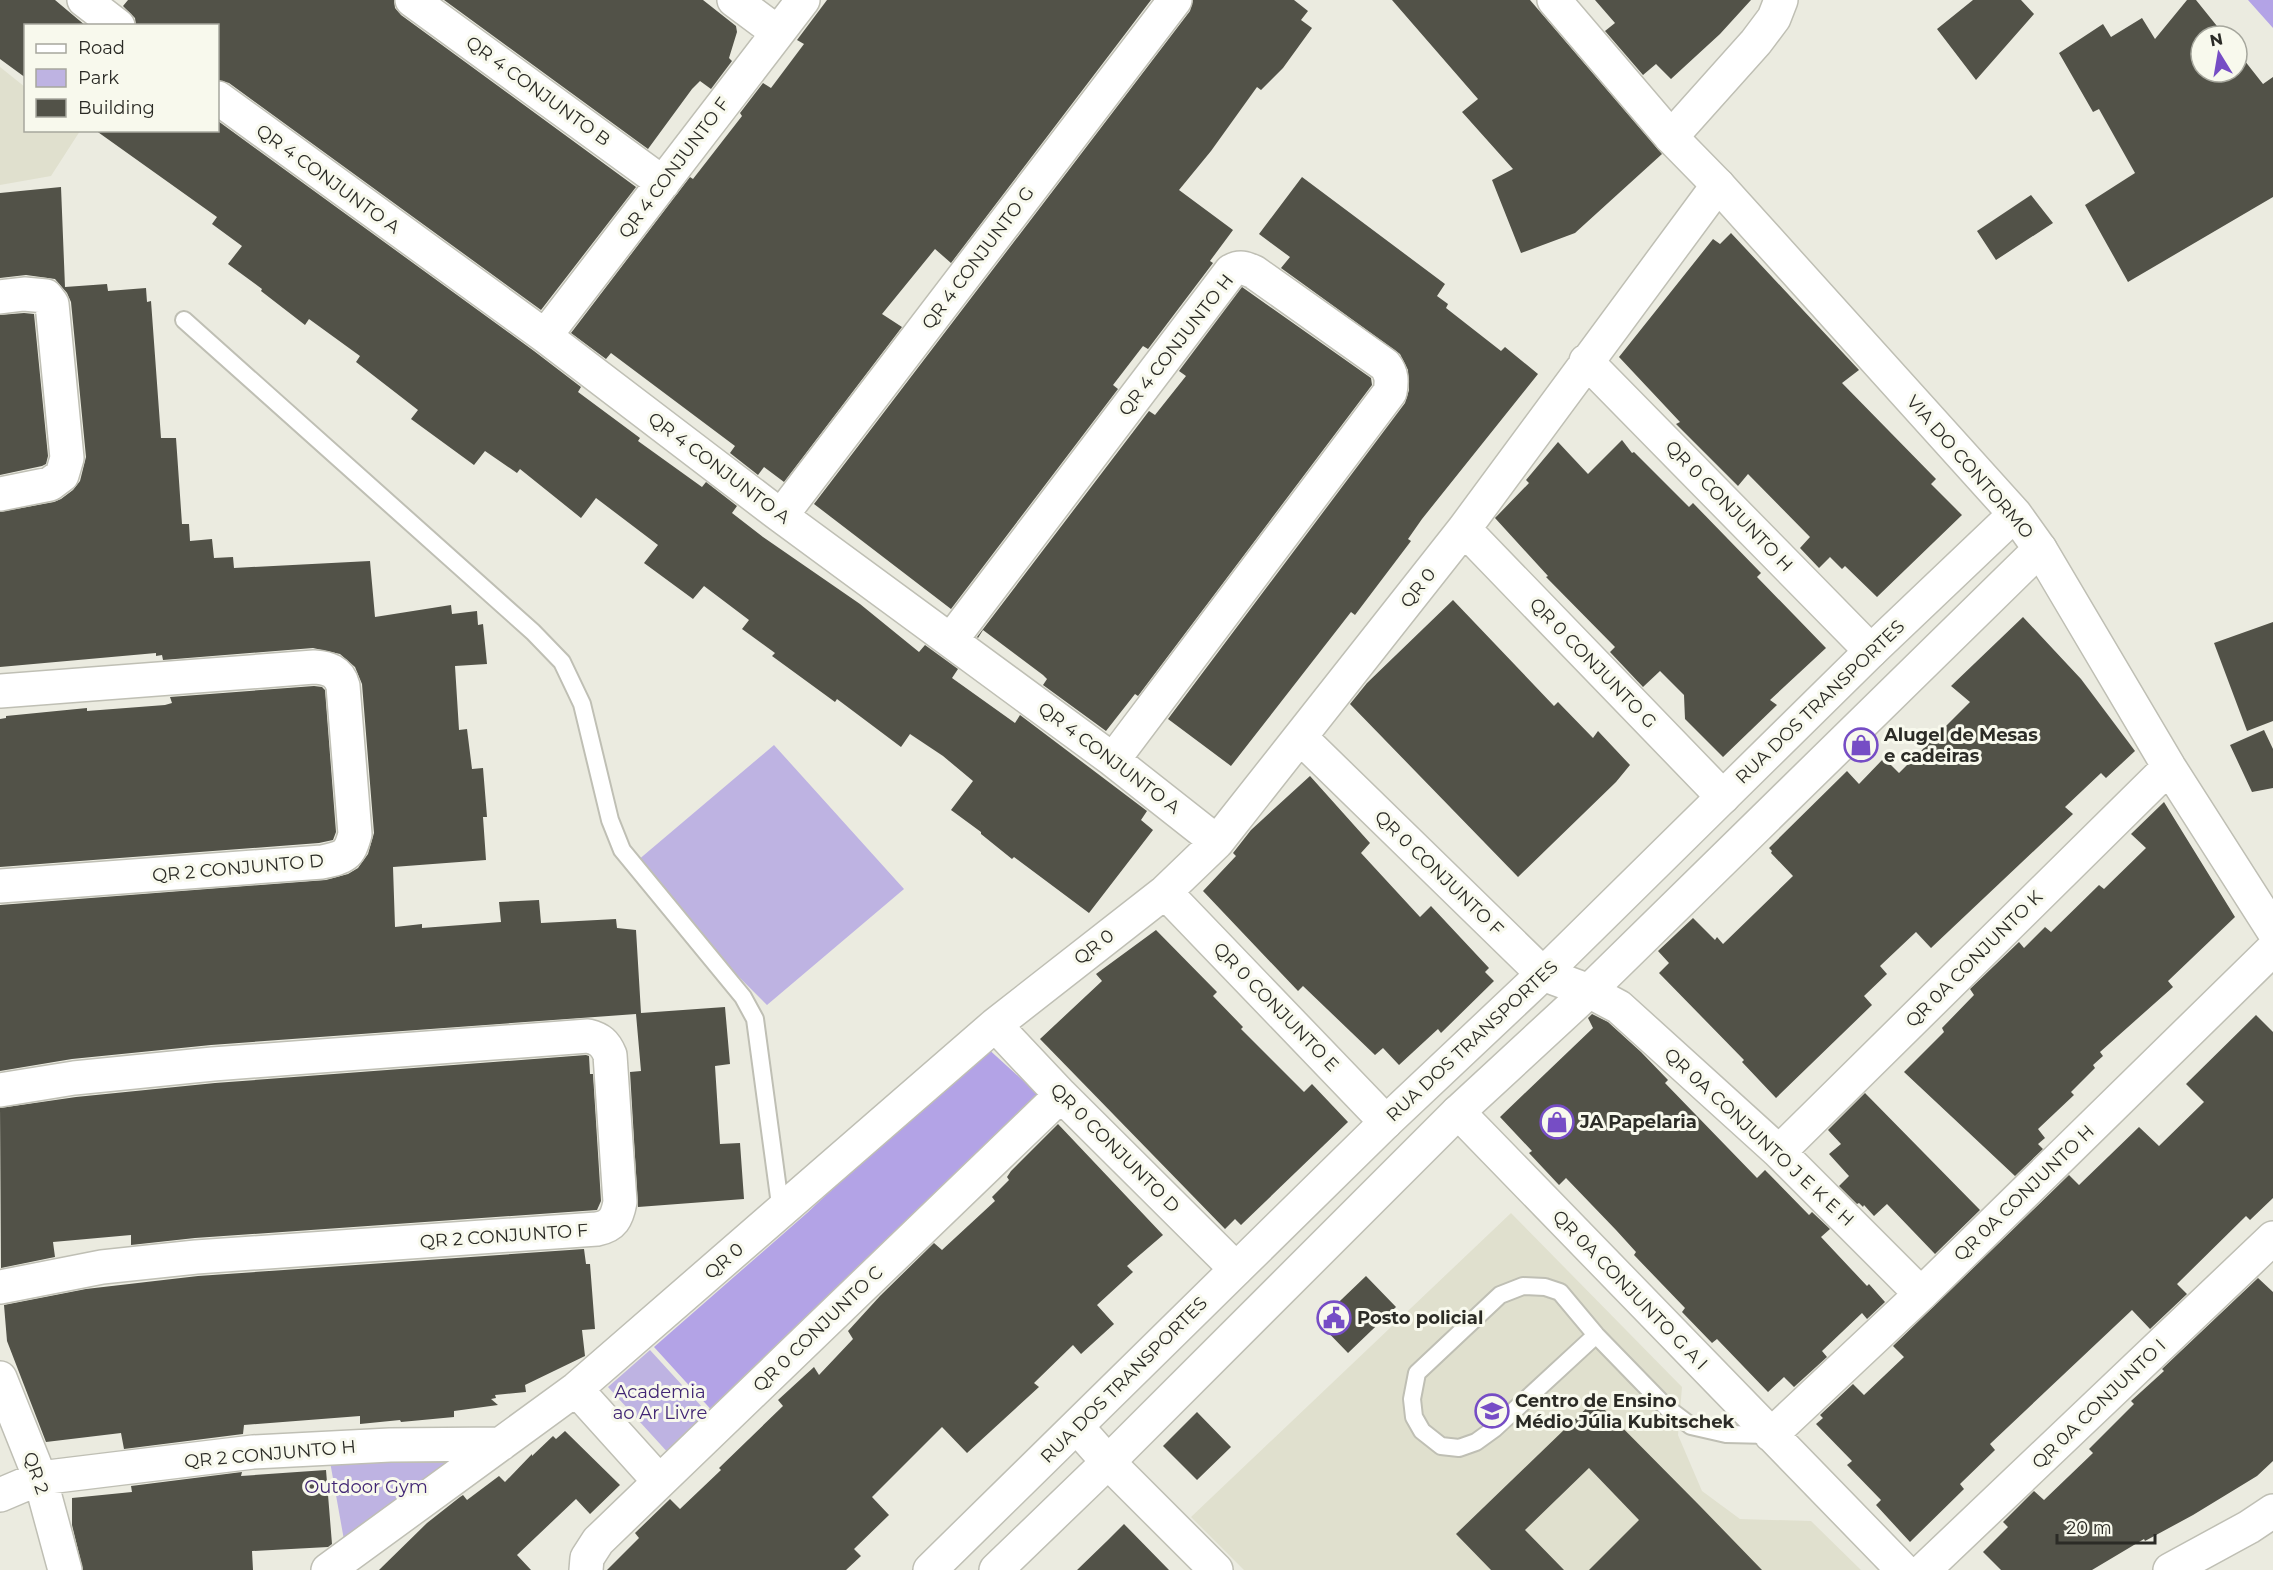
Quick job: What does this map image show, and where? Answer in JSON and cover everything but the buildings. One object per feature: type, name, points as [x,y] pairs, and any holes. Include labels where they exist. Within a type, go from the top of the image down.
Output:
[{"type":"street","points":[[84,0],[115,24]]},
{"type":"street","name":"QR 4 CONJUNTO B","points":[[412,0],[663,183]]},
{"type":"street","points":[[734,0],[777,33]]},
{"type":"street","name":"QR 4 CONJUNTO F","points":[[545,336],[803,0]]},
{"type":"street","name":"QR 4 CONJUNTO G","points":[[781,516],[1175,0]]},
{"type":"street","name":"VIA DO CONTORMO","points":[[1554,0],[1671,137],[1718,185],[2015,514],[2040,549],[2169,767],[2273,930]]},
{"type":"street","points":[[1671,137],[1756,42],[1774,18],[1781,0]]},
{"type":"street","name":"QR 4 CONJUNTO A","points":[[219,99],[545,336],[781,516],[1113,760],[1217,842]]},
{"type":"street","name":"QR 0","points":[[328,1570],[576,1389],[995,1025],[1165,892],[1217,842],[1464,529],[1718,185]]},
{"type":"street","name":"QR 4 CONJUNTO H","points":[[951,640],[1231,271],[1237,267],[1254,272],[1385,365],[1392,380],[1390,392],[1113,760]]},
{"type":"street","points":[[0,297],[36,294],[46,296],[52,304],[67,458],[62,475],[50,484],[0,494]]},
{"type":"street","name":"QR 0 CONJUNTO H","points":[[1586,362],[1871,651]]},
{"type":"street","name":"RUA DOS TRANSPORTES","points":[[930,1570],[1386,1122],[1543,974],[1871,651],[2015,514]]},
{"type":"street","name":"QR 0 CONJUNTO G","points":[[1464,529],[1723,797]]},
{"type":"street","points":[[996,1570],[1108,1462],[1458,1112],[1589,991],[2040,549]]},
{"type":"street","name":"QR 2 CONJUNTO D","points":[[0,691],[314,667],[329,668],[337,674],[343,686],[355,834],[350,851],[340,858],[322,862],[0,886]]},
{"type":"street","name":"QR 0 CONJUNTO F","points":[[1300,738],[1543,974],[1589,991]]},
{"type":"street","name":"QR 0A CONJUNTO K","points":[[1779,1152],[2169,767]]},
{"type":"street","name":"QR 0 CONJUNTO E","points":[[1165,892],[1386,1122]]},
{"type":"street","name":"QR 0A CONJUNTO H","points":[[1771,1435],[1921,1294],[2273,949]]},
{"type":"street","name":"QR 0A CONJUNTO J E K E H","points":[[1589,991],[1619,1007],[1779,1152],[1921,1294]]},
{"type":"street","name":"QR 0 CONJUNTO D","points":[[995,1025],[1061,1095],[1236,1269]]},
{"type":"street","name":"QR 2 CONJUNTO F","points":[[0,1090],[74,1078],[213,1064],[588,1036],[599,1038],[606,1045],[610,1055],[620,1202],[613,1222],[606,1228],[597,1230],[196,1257],[102,1267],[0,1287]]},
{"type":"street","name":"QR 0 CONJUNTO C","points":[[586,1570],[587,1558],[598,1541],[1061,1095]]},
{"type":"street","name":"QR 0A CONJUNTO G A I","points":[[1458,1112],[1904,1570]]},
{"type":"street","name":"QR 0A CONJUNTO I","points":[[1924,1570],[2273,1238]]},
{"type":"street","name":"QR 2","points":[[0,1378],[40,1478],[65,1570]]},
{"type":"street","points":[[576,1389],[659,1481]]},
{"type":"street","points":[[1077,1427],[1108,1462],[1216,1570]]},
{"type":"street","name":"QR 2 CONJUNTO H","points":[[0,1495],[40,1478],[253,1452],[390,1445],[501,1444]]},
{"type":"street","points":[[2170,1570],[2249,1527],[2273,1511]]},
{"type":"lane","points":[[184,320],[516,616],[562,662],[582,704],[610,820],[622,850],[743,997],[755,1019],[781,1212]]},
{"type":"lane","points":[[1596,1335],[1494,1429],[1476,1442],[1459,1448],[1441,1446],[1422,1431],[1414,1417],[1412,1399],[1416,1373],[1500,1295],[1523,1286],[1545,1287],[1560,1292],[1596,1335],[1667,1408],[1690,1426],[1726,1434],[1771,1435]]},
{"type":"shaded area","points":[[2248,0],[2273,0],[2273,28]]},
{"type":"shaded area","points":[[0,67],[24,86],[24,132],[79,132],[51,176],[0,185]]},
{"type":"shaded area","points":[[985,1046],[1038,1094],[716,1415],[654,1347],[807,1213]]},
{"type":"shaded area","name":"Centro de Ensino Médio Júlia Kubitschek","points":[[1511,1213],[1682,1387],[1678,1435],[1702,1491],[1740,1519],[1811,1521],[1861,1570],[1244,1570],[1191,1517]]},
{"type":"green space","points":[[774,745],[904,889],[767,1005],[695,933],[637,861]]},
{"type":"green space","name":"Academia ao Ar Livre","points":[[650,1350],[713,1419],[671,1456],[608,1387]]},
{"type":"green space","name":"Outdoor Gym","points":[[473,1453],[344,1540],[329,1456]]},
{"type":"place","name":"Alugel de Mesas e cadeiras","points":[[1861,745]]},
{"type":"place","name":"JA Papelaria","points":[[1557,1122]]},
{"type":"place","name":"Posto policial","points":[[1334,1318]]},
{"type":"place","name":"Centro de Ensino Médio Júlia Kubitschek","points":[[1492,1411]]}]
